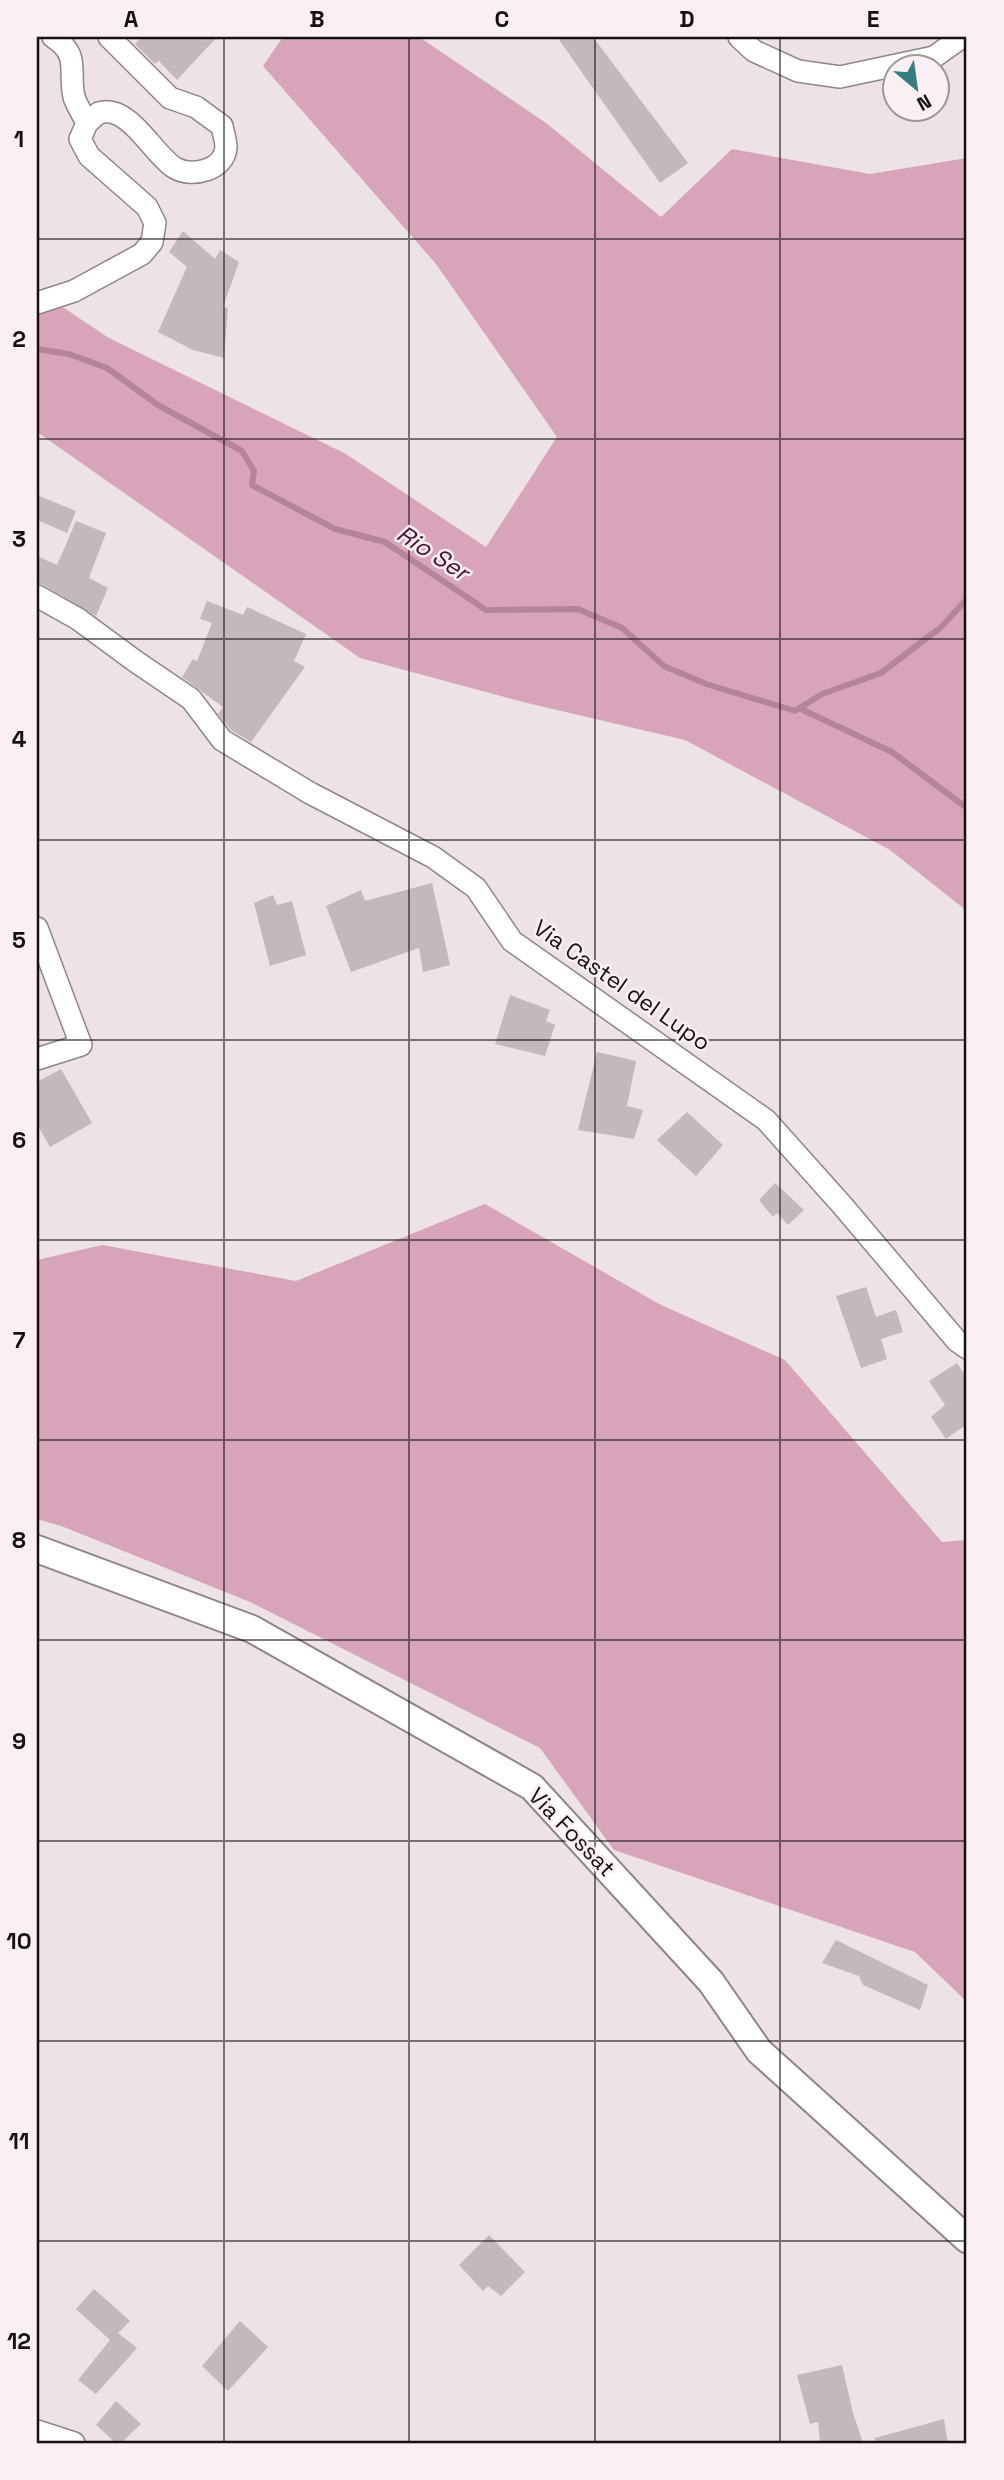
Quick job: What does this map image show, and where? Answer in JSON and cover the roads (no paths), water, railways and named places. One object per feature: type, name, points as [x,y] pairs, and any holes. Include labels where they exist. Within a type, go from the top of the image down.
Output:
[{"type":"street","points":[[53,37],[66,45],[73,65],[74,97],[87,123]]},
{"type":"street","points":[[37,303],[74,291],[142,254],[152,242],[155,223],[147,206],[89,156],[80,139],[87,123],[100,113],[117,114],[130,122],[175,169],[202,172],[220,162],[226,148],[222,126],[196,107],[170,98],[109,37]]},
{"type":"street","points":[[738,37],[754,51],[798,71],[841,77],[934,57],[962,37]]},
{"type":"street","name":"Via Castel del Lupo","points":[[37,596],[78,619],[135,662],[191,699],[222,740],[310,793],[433,857],[476,888],[512,941],[766,1120],[957,1341],[967,1348]]},
{"type":"street","points":[[37,928],[81,1045],[37,1059]]},
{"type":"street","name":"Via Fossat","points":[[37,1549],[252,1629],[532,1787],[711,1982],[759,2051],[967,2239]]},
{"type":"street","points":[[37,2431],[74,2443]]},
{"type":"waterway","name":"Rio Ser","points":[[37,349],[69,354],[107,368],[158,405],[242,451],[254,471],[252,485],[335,529],[385,542],[486,610],[578,609],[622,628],[664,666],[706,684],[795,711],[822,694],[881,673],[940,628],[967,599]]},
{"type":"waterway","name":"Rio Ser","points":[[801,709],[892,752],[967,808]]}]
